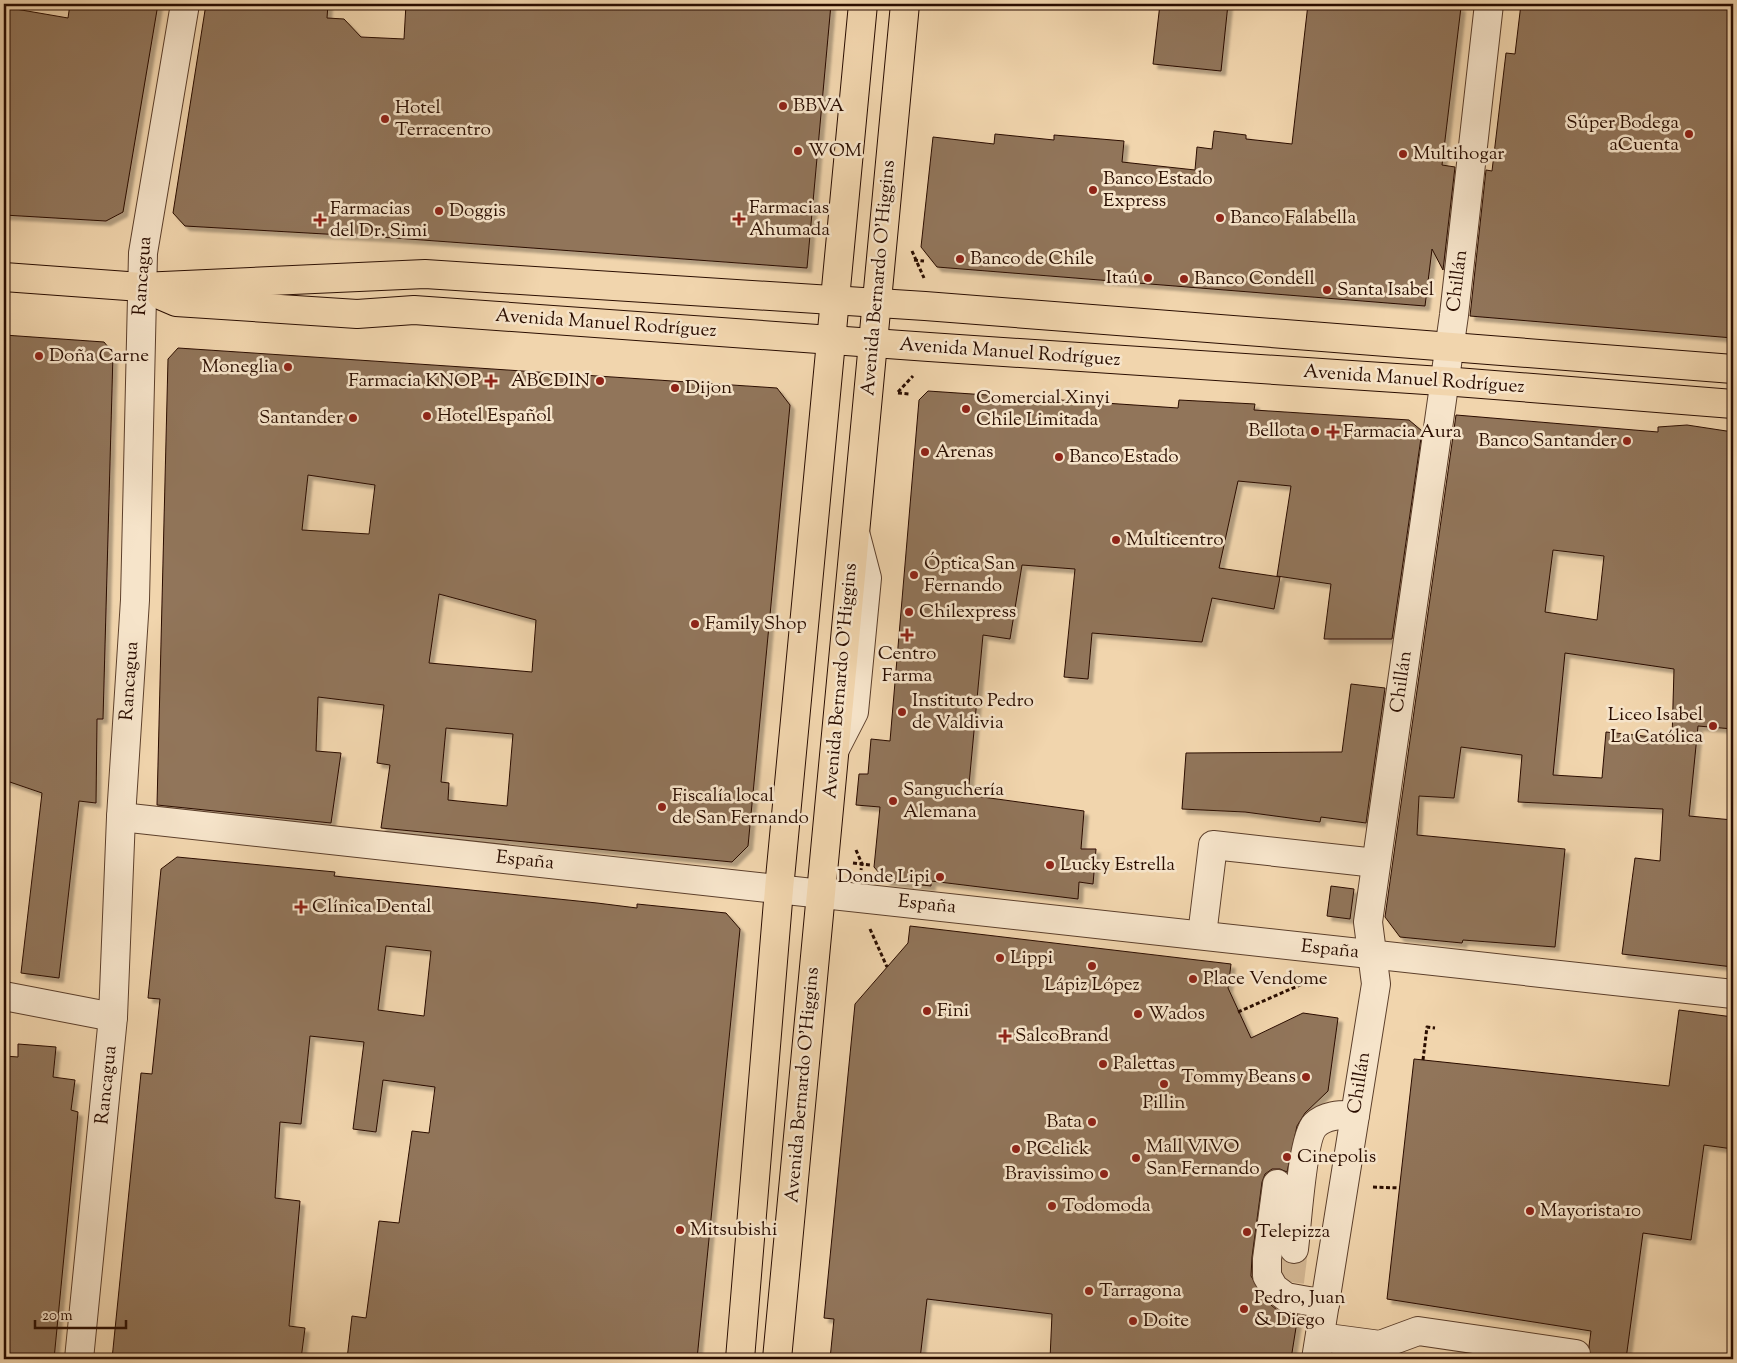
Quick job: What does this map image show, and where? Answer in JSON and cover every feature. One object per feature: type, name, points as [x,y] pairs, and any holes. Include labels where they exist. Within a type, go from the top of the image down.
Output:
[{"type":"main road","name":"Avenida Bernardo O'Higgins","points":[[740,1359],[779,889],[863,4]]},
{"type":"main road","name":"Avenida Bernardo O'Higgins","points":[[777,1359],[905,4]]},
{"type":"main road","name":"Avenida Manuel Rodríguez","points":[[4,277],[141,287],[425,274],[836,300],[1733,369]]},
{"type":"main road","name":"Avenida Manuel Rodríguez","points":[[141,287],[176,302],[186,303],[357,314],[414,310],[1444,381],[1733,404]]},
{"type":"street","name":"Rancagua","points":[[79,1359],[113,1016],[121,817],[135,600],[141,287],[146,230],[185,4]]},
{"type":"street","name":"Chillán","points":[[1318,1348],[1376,984],[1368,922],[1449,347],[1489,4]]},
{"type":"street","name":"España","points":[[121,817],[1733,994]]},
{"type":"street","points":[[1202,935],[1213,845],[1376,863]]},
{"type":"street","points":[[4,996],[113,1016]]},
{"type":"street","points":[[1294,1249],[1307,1144],[1315,1125],[1335,1114],[1355,1115]]},
{"type":"street","points":[[1277,1184],[1266,1259],[1266,1276],[1274,1288],[1286,1297],[1325,1304]]},
{"type":"street","points":[[1318,1348],[1380,1344],[1418,1331],[1486,1350],[1576,1354]]},
{"type":"path","points":[[868,925],[887,967]]},
{"type":"path","points":[[1238,1012],[1318,977]]},
{"type":"path","points":[[1423,1060],[1427,1027],[1435,1028]]},
{"type":"building","points":[[70,4],[158,4],[123,212],[106,221],[4,215],[4,7],[68,18]]},
{"type":"building","points":[[206,4],[328,4],[327,18],[344,19],[361,37],[404,39],[406,4],[831,4],[807,268],[395,238],[185,226],[173,213]]},
{"type":"building","points":[[1160,4],[1228,4],[1221,71],[1153,64]]},
{"type":"building","points":[[1308,4],[1458,4],[1457,7],[1461,7],[1442,165],[1455,167],[1443,270],[1432,249],[1425,306],[937,267],[921,247],[933,137],[994,144],[995,134],[1054,140],[1054,135],[1124,141],[1122,162],[1195,170],[1197,147],[1212,149],[1214,131],[1246,135],[1246,139],[1292,144]]},
{"type":"building","points":[[1521,4],[1733,4],[1733,338],[1470,316],[1486,170],[1492,171],[1506,53],[1515,54]]},
{"type":"building","points":[[4,335],[104,342],[113,353],[103,719],[97,719],[96,803],[79,801],[59,978],[21,973],[42,793],[4,780]]},
{"type":"building","points":[[178,348],[777,388],[790,405],[748,846],[732,862],[381,828],[390,765],[377,763],[384,705],[318,697],[316,751],[341,753],[331,823],[157,805],[168,359]],"holes":[[[308,475],[375,485],[369,534],[302,530]],[[439,594],[536,620],[532,672],[429,663]],[[446,728],[513,734],[507,806],[448,800],[449,783],[441,782]]]},
{"type":"building","points":[[928,391],[1178,408],[1179,400],[1255,404],[1254,410],[1409,420],[1422,431],[1392,639],[1324,639],[1331,584],[1277,576],[1291,486],[1238,481],[1219,568],[1280,577],[1274,609],[1212,598],[1202,642],[1092,633],[1088,679],[1064,677],[1075,569],[1022,565],[1010,639],[983,635],[968,795],[1084,811],[1081,849],[1096,849],[1093,884],[1079,882],[1078,899],[931,881],[931,886],[886,881],[874,867],[880,807],[856,805],[859,774],[868,774],[871,739],[890,741],[919,400]]},
{"type":"building","points":[[1456,415],[1658,432],[1658,427],[1687,425],[1733,432],[1733,729],[1698,726],[1689,816],[1733,820],[1733,967],[1622,954],[1635,858],[1660,861],[1663,809],[1518,802],[1522,755],[1461,747],[1454,798],[1419,796],[1417,835],[1565,849],[1555,947],[1463,940],[1462,943],[1400,937],[1385,917]],"holes":[[[1553,550],[1604,556],[1597,620],[1545,612]],[[1565,653],[1674,669],[1672,739],[1606,732],[1602,778],[1553,775]]]},
{"type":"building","points":[[1351,684],[1385,688],[1366,823],[1321,817],[1320,822],[1245,812],[1182,809],[1186,753],[1342,752]]},
{"type":"building","points":[[177,857],[335,872],[334,876],[637,908],[637,904],[726,913],[740,929],[697,1359],[347,1359],[352,1316],[366,1318],[379,1221],[399,1223],[412,1131],[429,1133],[435,1087],[383,1080],[376,1132],[353,1129],[364,1042],[310,1036],[301,1124],[280,1122],[275,1198],[300,1201],[289,1326],[305,1328],[301,1359],[112,1359],[141,1073],[152,1074],[160,999],[148,998],[161,869]],"holes":[[[386,946],[431,951],[424,1016],[378,1010]]]},
{"type":"building","points":[[1331,886],[1354,889],[1350,919],[1327,916]]},
{"type":"building","name":"Mall VIVO San Fernando","points":[[910,926],[1231,964],[1228,988],[1251,1038],[1303,1013],[1338,1018],[1328,1091],[1305,1113],[1297,1126],[1287,1172],[1280,1169],[1272,1169],[1265,1174],[1262,1182],[1251,1276],[1265,1300],[1277,1310],[1298,1315],[1291,1359],[1050,1359],[1052,1314],[927,1299],[920,1359],[830,1359],[834,1319],[824,1318],[855,1004],[908,943]]},
{"type":"building","name":"Mayorista 10","points":[[1679,1010],[1733,1017],[1733,1149],[1704,1145],[1691,1240],[1643,1233],[1626,1359],[1590,1359],[1591,1331],[1387,1299],[1414,1059],[1669,1086]]},
{"type":"building","points":[[18,1044],[56,1047],[53,1077],[75,1080],[71,1110],[78,1112],[54,1359],[4,1359],[4,1056],[18,1057]]},
{"type":"tunnel","points":[[1290,1282],[1294,1249]]},
{"type":"place","name":"BBVA","points":[[783,106]]},
{"type":"place","name":"Hotel Terracentro","points":[[385,119]]},
{"type":"place","name":"Súper Bodega aCuenta","points":[[1689,134]]},
{"type":"place","name":"WOM","points":[[798,151]]},
{"type":"place","name":"Multihogar","points":[[1403,154]]},
{"type":"place","name":"Banco Estado Express","points":[[1093,190]]},
{"type":"place","name":"Doggis","points":[[439,211]]},
{"type":"place","name":"Banco Falabella","points":[[1220,218]]},
{"type":"place","name":"Farmacias Ahumada","points":[[739,219]]},
{"type":"place","name":"Farmacias del Dr. Simi","points":[[320,220]]},
{"type":"place","name":"Banco de Chile","points":[[960,259]]},
{"type":"place","name":"Itaú","points":[[1148,278]]},
{"type":"place","name":"Banco Condell","points":[[1184,279]]},
{"type":"place","name":"Santa Isabel","points":[[1327,290]]},
{"type":"place","name":"Doña Carne","points":[[39,356]]},
{"type":"place","name":"Moneglia","points":[[288,367]]},
{"type":"place","name":"Farmacia KNOP","points":[[491,381]]},
{"type":"place","name":"ABCDIN","points":[[600,381]]},
{"type":"place","name":"Dijon","points":[[675,388]]},
{"type":"place","name":"Comercial Xinyi Chile Limitada","points":[[966,409]]},
{"type":"place","name":"Hotel Español","points":[[427,416]]},
{"type":"place","name":"Santander","points":[[353,418]]},
{"type":"place","name":"Bellota","points":[[1315,431]]},
{"type":"place","name":"Farmacia Aura","points":[[1333,432]]},
{"type":"place","name":"Banco Santander","points":[[1627,441]]},
{"type":"place","name":"Arenas","points":[[925,452]]},
{"type":"place","name":"Banco Estado","points":[[1059,457]]},
{"type":"place","name":"Multicentro","points":[[1116,540]]},
{"type":"place","name":"Óptica San Fernando","points":[[914,575]]},
{"type":"place","name":"Chilexpress","points":[[909,612]]},
{"type":"place","name":"Family Shop","points":[[695,624]]},
{"type":"place","name":"Centro Farma","points":[[907,635]]},
{"type":"place","name":"Instituto Pedro de Valdivia","points":[[902,712]]},
{"type":"place","name":"Liceo Isabel La Católica","points":[[1713,726]]},
{"type":"place","name":"Sanguchería Alemana","points":[[893,801]]},
{"type":"place","name":"Fiscalía local de San Fernando","points":[[662,807]]},
{"type":"place","name":"Lucky Estrella","points":[[1050,865]]},
{"type":"place","name":"Donde Lipi","points":[[940,877]]},
{"type":"place","name":"Clínica Dental","points":[[301,907]]},
{"type":"place","name":"Lippi","points":[[1000,958]]},
{"type":"place","name":"Lápiz López","points":[[1092,966]]},
{"type":"place","name":"Place Vendome","points":[[1193,979]]},
{"type":"place","name":"Fini","points":[[927,1011]]},
{"type":"place","name":"Wados","points":[[1138,1014]]},
{"type":"place","name":"SalcoBrand","points":[[1005,1036]]},
{"type":"place","name":"Palettas","points":[[1103,1064]]},
{"type":"place","name":"Tommy Beans","points":[[1306,1077]]},
{"type":"place","name":"Pillin","points":[[1164,1084]]},
{"type":"place","name":"Bata","points":[[1092,1122]]},
{"type":"place","name":"PCclick","points":[[1016,1149]]},
{"type":"place","name":"Cinepolis","points":[[1287,1157]]},
{"type":"place","name":"Mall VIVO San Fernando","points":[[1136,1158]]},
{"type":"place","name":"Bravissimo","points":[[1104,1174]]},
{"type":"place","name":"Todomoda","points":[[1052,1206]]},
{"type":"place","name":"Mayorista 10","points":[[1530,1211]]},
{"type":"place","name":"Mitsubishi","points":[[680,1230]]},
{"type":"place","name":"Telepizza","points":[[1247,1232]]},
{"type":"place","name":"Tarragona","points":[[1089,1291]]},
{"type":"place","name":"Pedro, Juan & Diego","points":[[1244,1309]]},
{"type":"place","name":"Doite","points":[[1133,1321]]}]
